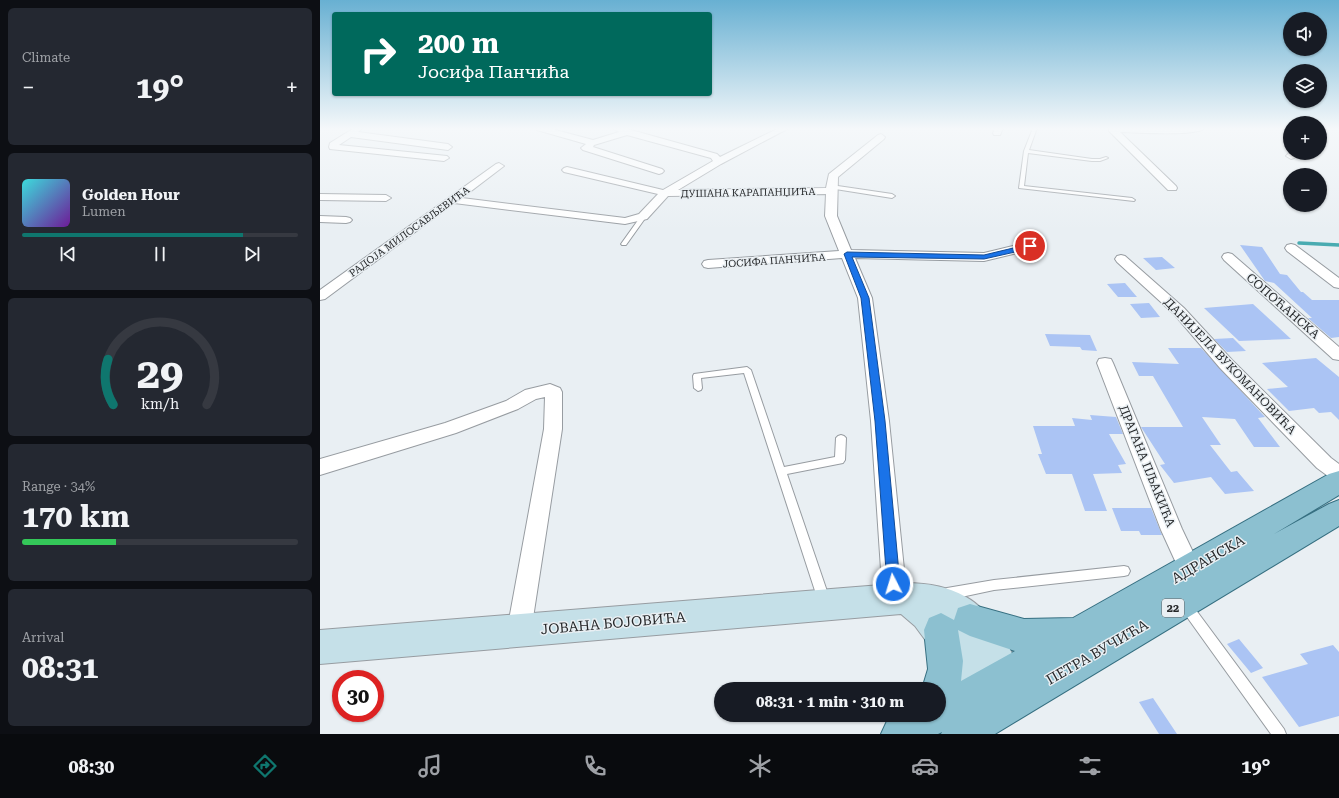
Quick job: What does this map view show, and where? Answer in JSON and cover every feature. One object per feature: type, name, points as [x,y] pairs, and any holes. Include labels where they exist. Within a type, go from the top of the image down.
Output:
[{"type":"main road","name":"АДРАНСКА","points":[[1076,635],[1339,482]]},
{"type":"main road","name":"ПЕТРА ВУЧИЋА","points":[[946,711],[996,696],[1183,602],[1339,512]]},
{"type":"main road","name":"ЈОВАНА БОЈОВИЋА","points":[[320,647],[910,598],[941,601],[959,610],[955,625],[965,677],[996,696]]},
{"type":"main road","points":[[944,682],[955,625],[986,623],[1025,636],[1043,637],[1062,634],[1076,635]]},
{"type":"main road","name":"ПЕТРА ВУЧИЋА","points":[[960,734],[996,696],[1076,635]]},
{"type":"main road","points":[[900,734],[914,722]]},
{"type":"main road","points":[[900,734],[922,722]]},
{"type":"street","points":[[631,162],[659,171]]},
{"type":"street","name":"ДУШАНА КАРАПАНЏИЋА","points":[[643,217],[665,193],[718,162]]},
{"type":"street","name":"ДУШАНА КАРАПАНЏИЋА","points":[[850,162],[833,176],[831,189],[831,216],[865,298],[880,421],[910,598]]},
{"type":"street","points":[[1146,162],[1172,188]]},
{"type":"street","name":"РАДОЈА МИЛОСАВЉЕВИЋА","points":[[320,296],[499,166]]},
{"type":"street","name":"ДУШАНА КАРАПАНЏИЋА","points":[[567,170],[665,193],[831,189]]},
{"type":"street","points":[[320,197],[386,198]]},
{"type":"street","points":[[452,200],[606,220],[625,221],[643,217]]},
{"type":"street","points":[[320,219],[346,220]]},
{"type":"street","name":"ЈОСИФА ПАНЧИЋА","points":[[708,264],[847,254],[984,257],[1030,246]]},
{"type":"street","points":[[1290,248],[1339,284]]},
{"type":"street","name":"СОПОЋАНСКА","points":[[1228,257],[1339,355]]},
{"type":"street","name":"ДАНИЈЕЛА ВУКОМАНОВИЋА","points":[[1120,260],[1174,306],[1226,364],[1324,463],[1339,474]]},
{"type":"street","name":"ДРАГАНА ПЉАКИЋА","points":[[1105,363],[1172,530],[1190,569]]},
{"type":"street","points":[[320,467],[450,428],[512,405],[531,394],[550,390],[554,392],[553,429],[519,631]]},
{"type":"lane","points":[[1024,162],[1021,187],[1132,200]]},
{"type":"lane","points":[[831,189],[892,196]]},
{"type":"lane","points":[[624,244],[643,217]]},
{"type":"lane","points":[[698,388],[697,376],[747,370],[826,605]]},
{"type":"lane","points":[[781,471],[840,460],[841,438]]},
{"type":"lane","points":[[910,598],[994,585],[1124,571]]},
{"type":"lane","points":[[1183,602],[1279,734]]},
{"type":"building","points":[[1240,245],[1262,247],[1280,274],[1287,275],[1301,292],[1312,300],[1339,300],[1339,337],[1331,338],[1308,318],[1312,318],[1274,283],[1265,281]]},
{"type":"building","points":[[1162,257],[1175,268],[1156,270],[1143,258]]},
{"type":"building","points":[[1125,283],[1137,297],[1118,297],[1107,284]]},
{"type":"building","points":[[1149,303],[1160,317],[1141,318],[1130,304]]},
{"type":"building","points":[[1253,304],[1291,339],[1239,341],[1204,308]]},
{"type":"building","points":[[1045,334],[1090,335],[1097,351],[1082,350],[1080,347],[1050,346]]},
{"type":"building","points":[[1233,338],[1246,351],[1227,352],[1214,339]]},
{"type":"building","points":[[1168,348],[1201,348],[1265,417],[1258,418],[1280,447],[1254,447],[1235,419],[1202,417],[1221,445],[1210,445],[1231,472],[1237,471],[1254,491],[1225,494],[1211,477],[1174,483],[1160,465],[1165,464],[1141,427],[1183,427],[1153,376],[1139,376],[1132,362],[1179,364]]},
{"type":"building","points":[[1316,358],[1339,377],[1339,420],[1331,412],[1319,413],[1314,408],[1289,411],[1267,389],[1288,387],[1262,363]]},
{"type":"building","points":[[1090,415],[1116,417],[1123,434],[1109,434],[1126,464],[1118,465],[1122,473],[1093,474],[1107,511],[1085,511],[1072,474],[1046,474],[1038,454],[1042,454],[1033,426],[1075,426],[1072,418],[1092,420]]},
{"type":"building","points":[[1112,508],[1151,508],[1162,535],[1141,535],[1139,531],[1121,531]]},
{"type":"building","points":[[1239,639],[1263,668],[1251,673],[1227,644]]},
{"type":"building","points":[[1333,645],[1339,652],[1339,716],[1299,727],[1262,677],[1308,664],[1300,654]]},
{"type":"building","points":[[1153,698],[1177,734],[1159,734],[1139,702]]},
{"type":"waterway","points":[[1299,243],[1339,245]]},
{"type":"route","points":[[893,584],[880,421],[865,298],[847,254],[984,257],[1030,246]]}]
